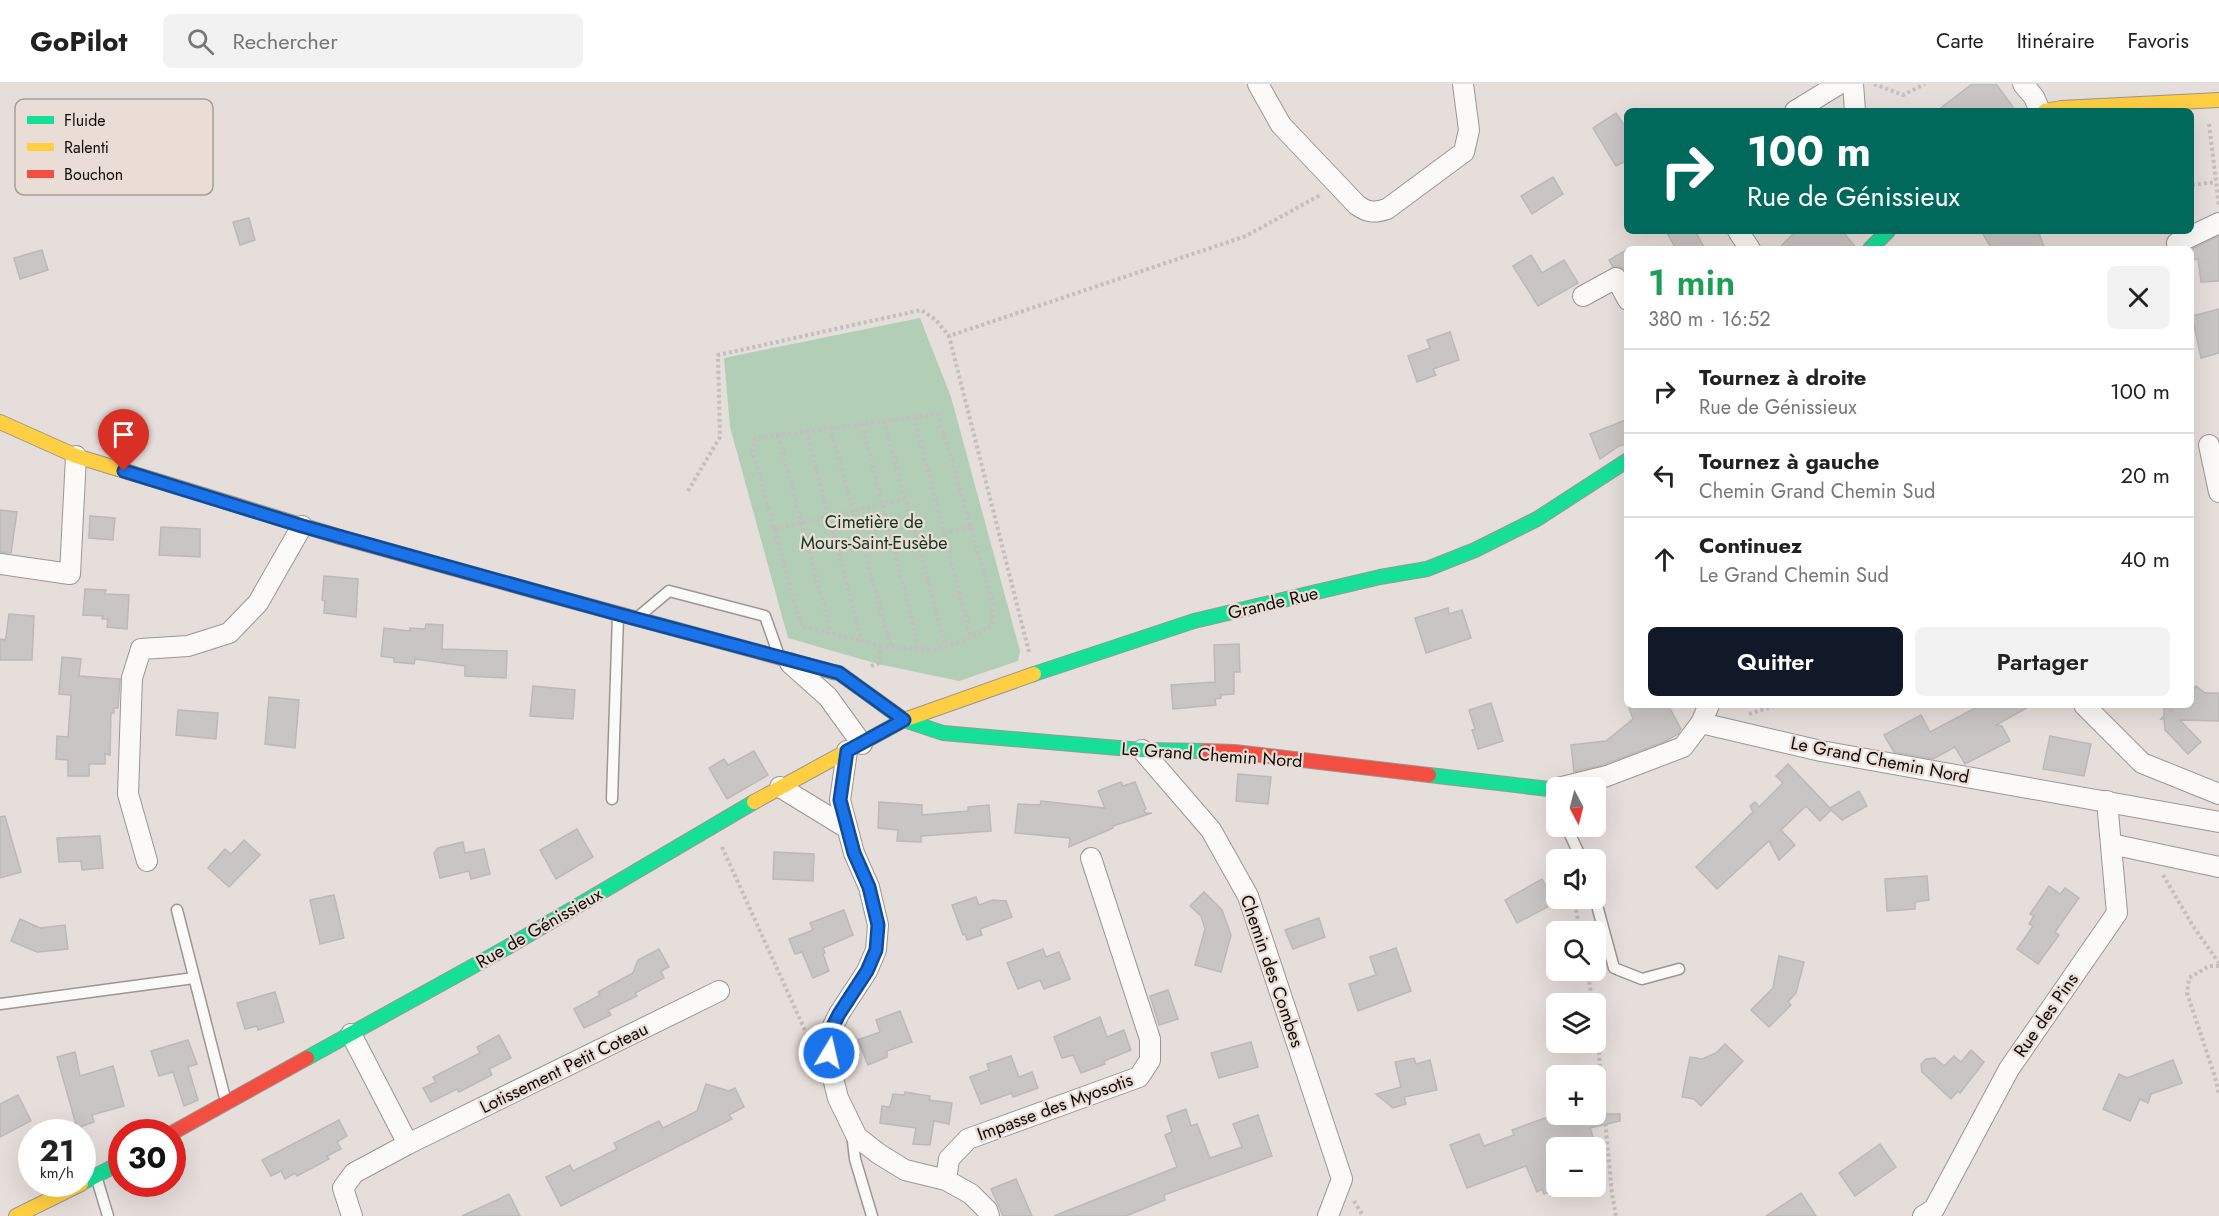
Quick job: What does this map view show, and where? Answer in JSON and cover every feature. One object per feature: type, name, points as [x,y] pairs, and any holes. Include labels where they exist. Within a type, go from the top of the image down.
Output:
[{"type":"street","points":[[1261,85],[1281,125],[1357,205],[1365,211],[1376,212],[1387,208],[1464,152],[1469,130],[1463,84]]},
{"type":"street","points":[[1800,108],[1839,84]]},
{"type":"street","points":[[1853,84],[1855,108]]},
{"type":"street","points":[[2022,84],[2034,96],[2039,108]]},
{"type":"street","points":[[2061,108],[2182,106],[2213,100]]},
{"type":"street","points":[[2177,243],[2219,223]]},
{"type":"street","points":[[1873,246],[1885,234]]},
{"type":"street","points":[[1583,296],[1616,278],[1624,293]]},
{"type":"street","name":"Le Grand Chemin Nord","points":[[0,422],[76,456],[302,526],[839,673],[904,720],[943,733],[1142,750],[1235,753],[1546,787]]},
{"type":"street","points":[[2209,445],[2219,492]]},
{"type":"street","points":[[0,564],[70,574],[76,456]]},
{"type":"street","name":"Grande Rue","points":[[904,720],[1194,621],[1380,577],[1427,569],[1475,550],[1538,519],[1624,463]]},
{"type":"street","points":[[147,861],[128,794],[132,678],[141,649],[188,646],[229,633],[258,603],[302,526]]},
{"type":"street","points":[[781,657],[828,697],[854,747],[840,800],[854,853],[869,887],[878,925],[876,950],[867,971],[839,1014],[828,1036],[831,1070],[838,1098],[857,1137],[879,1155],[905,1170],[946,1180],[971,1194],[987,1210],[989,1216]]},
{"type":"street","points":[[2087,708],[2142,763],[2219,794]]},
{"type":"street","name":"Le Grand Chemin Nord","points":[[1603,777],[1683,747],[1705,714],[1821,751],[2219,822]]},
{"type":"street","name":"Rue de Génissieux","points":[[186,1125],[506,948],[780,787],[904,720]]},
{"type":"street","name":"Chemin des Combes","points":[[1142,750],[1210,830],[1248,896],[1342,1179],[1328,1216]]},
{"type":"street","points":[[780,787],[847,828]]},
{"type":"street","name":"Rue des Pins","points":[[1923,1216],[1934,1209],[2009,1069],[2117,913],[2107,801]]},
{"type":"street","points":[[2111,844],[2219,867]]},
{"type":"street","name":"Impasse des Myosotis","points":[[946,1180],[950,1159],[968,1139],[1139,1077],[1150,1060],[1150,1039],[1091,858]]},
{"type":"street","name":"Lotissement Petit Coteau","points":[[352,1216],[343,1188],[354,1173],[408,1144],[719,992]]},
{"type":"street","points":[[351,1034],[408,1144]]},
{"type":"street","points":[[96,1176],[108,1170]]},
{"type":"street","points":[[16,1216],[54,1197]]},
{"type":"lane","points":[[635,619],[669,591],[765,616],[781,657]]},
{"type":"lane","points":[[612,799],[618,614]]},
{"type":"lane","points":[[1598,909],[1614,968],[1642,979],[1679,969]]},
{"type":"lane","points":[[177,910],[226,1104]]},
{"type":"lane","points":[[0,1004],[194,978]]},
{"type":"lane","points":[[851,1123],[855,1158],[872,1216]]},
{"type":"lane","points":[[96,1176],[108,1216]]},
{"type":"path","points":[[1874,84],[1903,96],[1925,84]]},
{"type":"path","points":[[2213,100],[2219,207]]},
{"type":"path","points":[[2194,185],[2216,182]]},
{"type":"path","points":[[949,336],[1246,236],[1339,184]]},
{"type":"path","points":[[688,491],[720,437],[718,355],[921,310],[936,320],[949,336],[1035,675]]},
{"type":"path","points":[[938,414],[993,604],[993,626],[936,650],[881,646],[801,626],[752,449],[755,438],[914,417],[938,414]]},
{"type":"path","points":[[914,417],[971,637]]},
{"type":"path","points":[[884,421],[946,647]]},
{"type":"path","points":[[862,424],[919,649]]},
{"type":"path","points":[[830,428],[891,647]]},
{"type":"path","points":[[806,431],[862,642]]},
{"type":"path","points":[[778,435],[831,634]]},
{"type":"path","points":[[774,529],[905,499]]},
{"type":"path","points":[[944,533],[971,527]]},
{"type":"path","points":[[878,664],[881,646]]},
{"type":"path","points":[[713,826],[809,1040]]},
{"type":"path","points":[[2148,852],[2219,965],[2209,966],[2189,978],[2187,993],[2219,1094]]},
{"type":"path","points":[[1599,1053],[1616,1216]]},
{"type":"green space","name":"Cimetière de Mours-Saint-Eusèbe","points":[[920,318],[951,397],[1020,651],[1018,661],[959,681],[878,664],[788,638],[730,427],[724,358]]},
{"type":"building","points":[[1972,84],[1996,84],[2014,108],[1941,108]]},
{"type":"building","points":[[1616,113],[1624,125],[1624,162],[1616,166],[1593,128]]},
{"type":"building","points":[[1553,177],[1563,194],[1532,214],[1521,196]]},
{"type":"building","points":[[249,218],[255,240],[240,245],[233,222]]},
{"type":"building","points":[[1668,234],[1697,234],[1703,246],[1674,246]]},
{"type":"building","points":[[1793,234],[1845,234],[1854,245],[1854,246],[1781,246]]},
{"type":"building","points":[[1983,234],[2039,234],[2044,246],[1990,246]]},
{"type":"building","points":[[2219,236],[2219,281],[2201,282],[2198,259],[2194,260],[2194,248]]},
{"type":"building","points":[[42,250],[48,270],[20,279],[14,258]]},
{"type":"building","points":[[1624,251],[1624,270],[1613,267],[1609,260]]},
{"type":"building","points":[[1531,255],[1542,273],[1564,260],[1578,283],[1538,306],[1513,266]]},
{"type":"building","points":[[2219,309],[2219,353],[2201,358],[2194,315]]},
{"type":"building","points":[[1450,332],[1459,360],[1433,369],[1436,375],[1417,382],[1408,356],[1430,348],[1427,340]]},
{"type":"building","points":[[1624,421],[1624,445],[1600,459],[1590,434]]},
{"type":"building","points":[[0,510],[17,512],[11,553],[0,552]]},
{"type":"building","points":[[90,516],[115,518],[113,540],[89,538]]},
{"type":"building","points":[[161,527],[200,529],[200,557],[159,555]]},
{"type":"building","points":[[324,576],[358,579],[356,617],[324,613],[325,601],[322,600]]},
{"type":"building","points":[[85,589],[106,590],[105,594],[129,595],[127,629],[107,627],[108,619],[102,619],[103,616],[83,615]]},
{"type":"building","points":[[1448,608],[1449,614],[1462,610],[1471,638],[1426,653],[1415,618]]},
{"type":"building","points":[[9,614],[34,616],[32,660],[0,660],[0,639],[5,640]]},
{"type":"building","points":[[426,624],[443,625],[442,649],[507,651],[506,678],[465,676],[465,666],[415,659],[414,664],[394,662],[394,658],[381,656],[384,628],[410,631],[410,628],[425,629]]},
{"type":"building","points":[[1239,644],[1240,672],[1234,672],[1234,694],[1221,695],[1221,698],[1215,699],[1216,705],[1173,709],[1171,685],[1215,682],[1214,645]]},
{"type":"building","points":[[62,657],[81,659],[79,676],[120,679],[118,708],[114,708],[114,713],[111,713],[110,755],[105,754],[105,764],[89,764],[89,776],[68,776],[68,760],[56,759],[57,736],[68,737],[71,695],[59,694]]},
{"type":"building","points":[[533,686],[575,690],[573,719],[530,716]]},
{"type":"building","points":[[2196,686],[2205,693],[2219,693],[2219,721],[2180,720],[2201,742],[2188,754],[2165,730],[2164,719],[2161,719],[2164,716],[2164,708],[2171,710],[2173,708],[2194,708]]},
{"type":"building","points":[[269,697],[299,700],[295,748],[265,744]]},
{"type":"building","points":[[1491,703],[1503,741],[1478,749],[1469,710]]},
{"type":"building","points":[[1629,708],[1670,708],[1681,729],[1678,734],[1666,741],[1603,765],[1574,772],[1571,745],[1606,741],[1633,719]]},
{"type":"building","points":[[1975,708],[2027,708],[1996,725],[2002,726],[2010,741],[1965,764],[1955,747],[1933,759],[1894,752],[1884,735],[1921,715],[1930,732]]},
{"type":"building","points":[[178,710],[218,713],[216,739],[176,735]]},
{"type":"building","points":[[2050,736],[2091,744],[2084,776],[2043,769]]},
{"type":"building","points":[[754,751],[768,775],[727,799],[709,768],[724,759],[728,765]]},
{"type":"building","points":[[1788,764],[1830,808],[1859,791],[1867,806],[1842,820],[1831,810],[1820,821],[1806,806],[1781,830],[1795,845],[1779,860],[1769,841],[1717,889],[1696,867],[1753,812],[1750,806],[1755,802],[1759,807],[1783,783],[1776,776]]},
{"type":"building","points":[[1238,774],[1271,777],[1268,804],[1236,801]]},
{"type":"building","points":[[1121,782],[1123,786],[1135,782],[1146,809],[1145,813],[1152,813],[1113,826],[1113,828],[1069,847],[1070,838],[1015,833],[1018,804],[1040,805],[1041,801],[1105,808],[1098,791]]},
{"type":"building","points":[[879,802],[922,805],[922,815],[968,811],[968,807],[989,805],[991,831],[921,836],[921,842],[897,841],[898,830],[878,828]]},
{"type":"building","points":[[5,816],[21,872],[0,878],[0,817]]},
{"type":"building","points":[[577,829],[593,857],[556,879],[540,850]]},
{"type":"building","points":[[100,836],[103,868],[82,870],[81,861],[59,862],[57,838]]},
{"type":"building","points":[[244,840],[260,855],[229,887],[208,868],[225,849],[231,854]]},
{"type":"building","points":[[463,842],[465,853],[484,849],[490,874],[471,879],[469,871],[440,878],[434,853],[438,848]]},
{"type":"building","points":[[774,852],[814,854],[813,881],[773,879]]},
{"type":"building","points":[[1927,876],[1929,900],[1915,902],[1915,909],[1887,911],[1885,879]]},
{"type":"building","points":[[1542,879],[1546,886],[1546,908],[1517,923],[1505,900]]},
{"type":"building","points":[[2049,886],[2060,894],[2065,888],[2079,898],[2055,932],[2059,935],[2038,964],[2017,949],[2033,926],[2029,924],[2034,916],[2030,914]]},
{"type":"building","points":[[1204,892],[1222,910],[1231,935],[1221,972],[1195,965],[1205,929],[1201,916],[1190,906]]},
{"type":"building","points":[[334,895],[344,938],[320,944],[310,900]]},
{"type":"building","points":[[976,897],[979,905],[993,900],[1006,901],[1012,917],[980,929],[982,935],[967,940],[952,905]]},
{"type":"building","points":[[844,910],[853,935],[823,948],[829,971],[813,978],[802,952],[795,954],[789,939],[813,930],[810,923]]},
{"type":"building","points":[[1319,918],[1325,937],[1293,949],[1285,930]]},
{"type":"building","points":[[20,919],[40,928],[65,925],[68,949],[37,952],[11,941]]},
{"type":"building","points":[[1396,948],[1411,991],[1358,1011],[1349,984],[1376,975],[1370,957]]},
{"type":"building","points":[[659,949],[669,967],[661,971],[664,978],[635,993],[637,996],[608,1010],[611,1015],[584,1028],[574,1009],[600,995],[598,992],[633,973],[638,960]]},
{"type":"building","points":[[1043,949],[1046,957],[1059,952],[1070,979],[1044,989],[1040,980],[1018,989],[1007,963]]},
{"type":"building","points":[[1779,956],[1804,962],[1796,993],[1788,1002],[1791,1005],[1769,1027],[1751,1010],[1773,988]]},
{"type":"building","points":[[1168,990],[1178,1019],[1159,1025],[1150,996]]},
{"type":"building","points":[[275,992],[284,1022],[258,1030],[257,1026],[245,1029],[237,1003]]},
{"type":"building","points":[[900,1011],[912,1042],[887,1051],[887,1057],[868,1065],[858,1040],[880,1032],[876,1020]]},
{"type":"building","points":[[1100,1017],[1107,1037],[1124,1030],[1131,1050],[1104,1061],[1105,1064],[1081,1073],[1073,1055],[1062,1058],[1054,1037]]},
{"type":"building","points":[[499,1035],[511,1058],[489,1069],[492,1075],[459,1092],[457,1089],[431,1102],[423,1088],[436,1082],[433,1077],[480,1053],[477,1047]]},
{"type":"building","points":[[188,1040],[197,1064],[188,1067],[198,1100],[184,1106],[173,1072],[159,1076],[151,1051]]},
{"type":"building","points":[[1251,1042],[1258,1067],[1219,1078],[1211,1053]]},
{"type":"building","points":[[1725,1044],[1743,1061],[1701,1106],[1694,1099],[1682,1097],[1690,1057],[1702,1059],[1716,1053]]},
{"type":"building","points":[[1971,1050],[1984,1062],[1960,1093],[1958,1091],[1951,1099],[1922,1072],[1921,1064],[1926,1059],[1935,1058],[1944,1066],[1954,1056],[1961,1062]]},
{"type":"building","points":[[75,1052],[80,1076],[113,1066],[124,1106],[92,1115],[93,1119],[74,1119],[57,1057]]},
{"type":"building","points":[[1011,1056],[1019,1077],[1032,1072],[1038,1088],[1013,1097],[1012,1093],[981,1104],[970,1077],[989,1070],[987,1064]]},
{"type":"building","points":[[1414,1058],[1416,1064],[1430,1060],[1437,1090],[1404,1097],[1406,1104],[1393,1108],[1376,1094],[1401,1087],[1395,1062]]},
{"type":"building","points":[[2173,1060],[2182,1083],[2151,1094],[2148,1103],[2140,1099],[2130,1121],[2103,1109],[2119,1074],[2127,1078]]},
{"type":"building","points":[[706,1084],[729,1091],[735,1088],[744,1107],[729,1115],[732,1119],[561,1206],[546,1177],[570,1165],[573,1171],[617,1149],[614,1143],[659,1121],[663,1128],[697,1111]]},
{"type":"building","points":[[905,1092],[930,1096],[929,1100],[952,1103],[949,1124],[934,1121],[930,1145],[913,1144],[916,1128],[880,1123],[882,1106],[890,1107],[893,1094],[904,1095]]},
{"type":"building","points":[[18,1095],[30,1119],[18,1119],[18,1128],[0,1137],[0,1104]]},
{"type":"building","points":[[1186,1109],[1191,1126],[1197,1124],[1210,1158],[1242,1147],[1233,1124],[1258,1115],[1272,1156],[1164,1195],[1165,1200],[1126,1216],[1054,1216],[1177,1167],[1165,1135],[1172,1132],[1167,1116]]},
{"type":"building","points":[[1606,1114],[1620,1114],[1620,1121],[1606,1124]]},
{"type":"building","points":[[1546,1118],[1546,1125],[1603,1125],[1590,1128],[1593,1137],[1546,1137],[1546,1193],[1544,1194],[1542,1189],[1537,1192],[1526,1166],[1467,1188],[1450,1145],[1479,1134],[1484,1146],[1514,1135],[1512,1130]]},
{"type":"building","points":[[339,1120],[347,1136],[337,1142],[341,1149],[327,1156],[329,1159],[297,1176],[295,1173],[285,1179],[281,1171],[271,1176],[262,1160]]},
{"type":"building","points":[[1880,1144],[1896,1167],[1855,1196],[1839,1173]]},
{"type":"building","points":[[1016,1179],[1032,1216],[1003,1216],[991,1189]]},
{"type":"building","points":[[1801,1193],[1816,1216],[1766,1216]]},
{"type":"building","points":[[509,1194],[520,1216],[462,1216],[499,1199]]},
{"type":"traffic: fast","points":[[1873,246],[1885,234]]},
{"type":"traffic: fast","points":[[1034,674],[1194,621],[1380,577],[1427,569],[1475,550],[1537,519],[1624,463]]},
{"type":"traffic: fast","points":[[833,672],[839,673],[904,720],[943,733],[1142,750],[1205,751]]},
{"type":"traffic: fast","points":[[1429,775],[1546,789]]},
{"type":"traffic: fast","points":[[307,1058],[506,948],[754,802]]},
{"type":"traffic: fast","points":[[96,1176],[108,1169]]},
{"type":"traffic: slow","points":[[2061,108],[2219,100]]},
{"type":"traffic: slow","points":[[0,422],[76,456],[340,537]]},
{"type":"traffic: slow","points":[[538,592],[833,672]]},
{"type":"traffic: slow","points":[[754,802],[904,720],[1034,674]]},
{"type":"traffic: slow","points":[[16,1216],[55,1197]]},
{"type":"traffic: jam","points":[[340,537],[538,592]]},
{"type":"traffic: jam","points":[[1205,751],[1235,752],[1429,775]]},
{"type":"traffic: jam","points":[[186,1125],[307,1058]]},
{"type":"route","points":[[124,471],[302,526],[839,673],[904,720],[847,751],[840,800],[854,853],[869,887],[878,925],[876,950],[867,971],[839,1014],[828,1036],[829,1053]]}]
